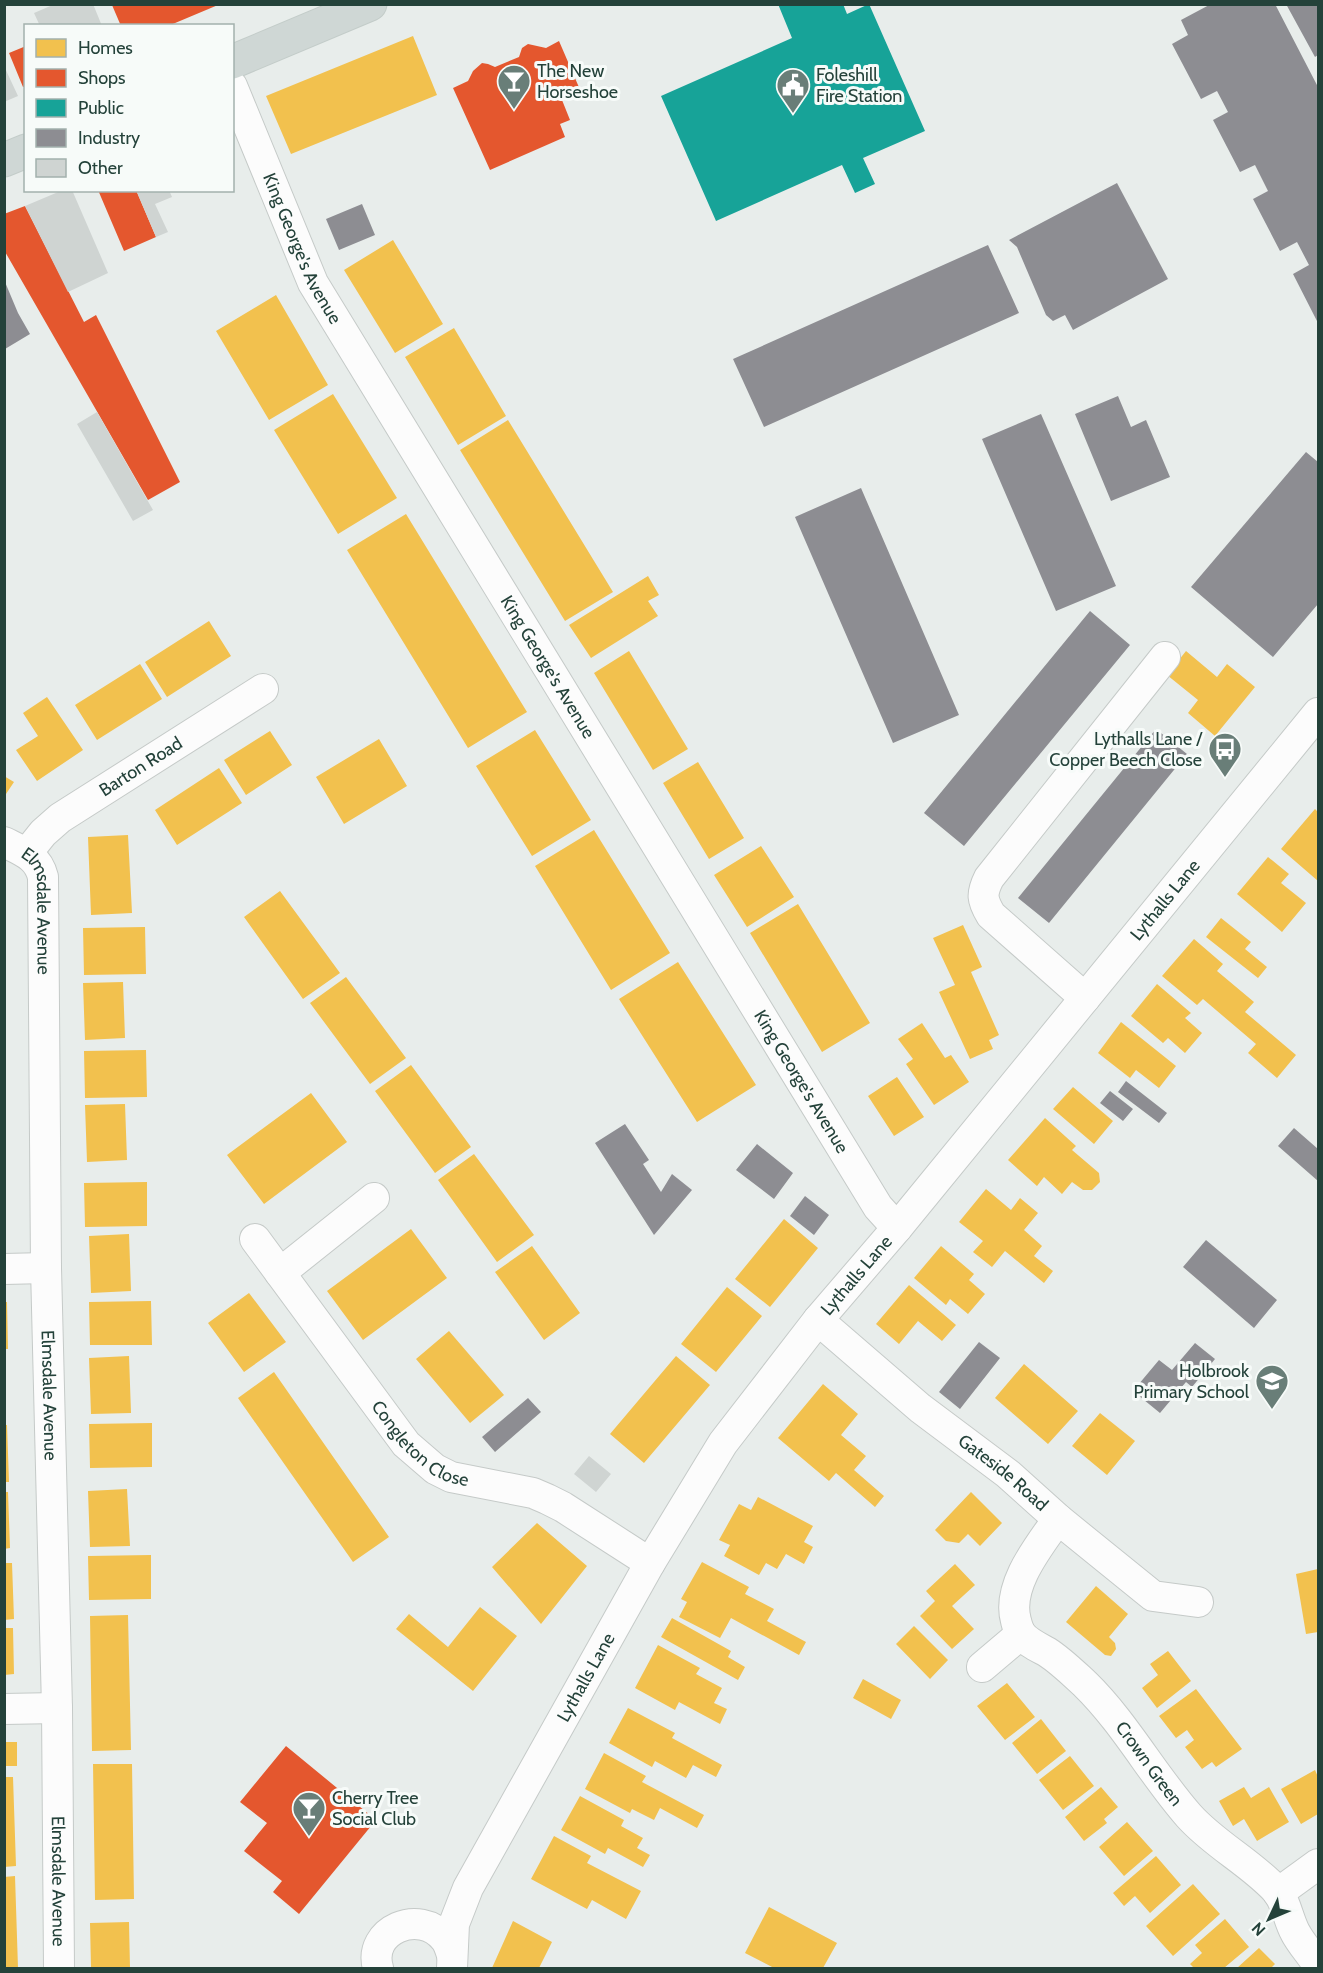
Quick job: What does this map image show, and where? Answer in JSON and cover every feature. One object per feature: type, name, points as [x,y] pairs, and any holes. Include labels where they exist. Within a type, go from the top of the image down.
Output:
[{"type":"main road","points":[[234,61],[370,4]]},
{"type":"main road","points":[[4,160],[24,152]]},
{"type":"street","name":"King George's Avenue","points":[[234,91],[313,283],[878,1207],[897,1228]]},
{"type":"street","points":[[1085,998],[991,915],[983,902],[983,888],[1165,657]]},
{"type":"street","name":"Barton Road","points":[[16,848],[44,833],[60,818],[263,689]]},
{"type":"street","name":"Lythalls Lane","points":[[452,1962],[454,1924],[468,1888],[650,1563],[723,1443],[818,1320],[897,1228],[1318,713]]},
{"type":"street","name":"Elmsdale Avenue","points":[[16,848],[37,863],[43,877],[46,1268],[57,1708],[59,1968]]},
{"type":"street","points":[[280,1273],[374,1198]]},
{"type":"street","name":"Congleton Close","points":[[255,1239],[406,1444],[420,1458],[435,1470],[451,1477],[533,1493],[548,1499],[650,1563]]},
{"type":"street","points":[[4,1269],[46,1268]]},
{"type":"street","name":"Gateside Road","points":[[818,1320],[920,1408],[1008,1474],[1058,1519],[1153,1596],[1198,1602]]},
{"type":"street","points":[[982,1667],[1021,1634],[1014,1609],[1018,1587],[1030,1560],[1058,1519]]},
{"type":"street","name":"Crown Green","points":[[1021,1634],[1069,1668],[1092,1691],[1191,1818],[1216,1842],[1256,1871],[1278,1893],[1294,1931],[1316,1962]]},
{"type":"street","points":[[4,1709],[57,1708]]},
{"type":"street","points":[[1278,1893],[1318,1864]]},
{"type":"street","name":"Lythalls Lane","points":[[401,1926],[434,1911],[468,1888]]},
{"type":"street","points":[[376,1967],[378,1952],[383,1940],[392,1930],[414,1923],[427,1925],[445,1939],[452,1962]]},
{"type":"building: Homes","points":[[413,36],[437,95],[291,154],[266,96]]},
{"type":"building: Homes","points":[[393,240],[443,324],[395,353],[344,270]]},
{"type":"building: Homes","points":[[276,295],[328,385],[269,420],[216,331]]},
{"type":"building: Homes","points":[[454,328],[506,416],[458,445],[405,357]]},
{"type":"building: Homes","points":[[333,394],[397,498],[338,534],[274,430]]},
{"type":"building: Homes","points":[[508,420],[613,592],[565,621],[460,450]]},
{"type":"building: Homes","points":[[406,514],[527,712],[468,748],[347,550]]},
{"type":"building: Homes","points":[[648,576],[659,595],[648,601],[658,616],[591,658],[569,625]]},
{"type":"building: Homes","points":[[209,621],[231,656],[167,697],[145,662]]},
{"type":"building: Homes","points":[[629,651],[688,749],[653,770],[594,673]]},
{"type":"building: Homes","points":[[1186,651],[1217,677],[1227,664],[1255,687],[1215,736],[1188,713],[1198,700],[1167,675]]},
{"type":"building: Homes","points":[[140,664],[162,699],[97,740],[75,705]]},
{"type":"building: Homes","points":[[47,697],[83,750],[37,781],[16,750],[38,736],[23,713]]},
{"type":"building: Homes","points":[[535,730],[591,820],[532,856],[476,766]]},
{"type":"building: Homes","points":[[270,731],[292,765],[246,795],[224,760]]},
{"type":"building: Homes","points":[[379,739],[407,786],[344,824],[316,777]]},
{"type":"building: Homes","points":[[698,762],[744,838],[709,859],[663,783]]},
{"type":"building: Homes","points":[[219,768],[242,803],[177,845],[155,810]]},
{"type":"building: Homes","points":[[4,776],[14,782],[4,797]]},
{"type":"building: Homes","points":[[1315,809],[1318,812],[1318,881],[1281,849]]},
{"type":"building: Homes","points":[[594,830],[670,953],[611,990],[535,866]]},
{"type":"building: Homes","points":[[128,835],[132,913],[91,915],[88,837]]},
{"type":"building: Homes","points":[[761,846],[794,897],[747,927],[714,875]]},
{"type":"building: Homes","points":[[1268,857],[1289,874],[1281,883],[1306,903],[1282,932],[1237,894]]},
{"type":"building: Homes","points":[[280,891],[340,973],[303,999],[244,917]]},
{"type":"building: Homes","points":[[798,904],[870,1023],[822,1052],[750,933]]},
{"type":"building: Homes","points":[[1221,918],[1251,942],[1245,949],[1267,967],[1258,978],[1206,937]]},
{"type":"building: Homes","points":[[963,925],[982,967],[971,972],[999,1035],[989,1040],[993,1049],[970,1059],[939,992],[955,985],[933,938]]},
{"type":"building: Homes","points":[[145,927],[146,974],[84,975],[83,928]]},
{"type":"building: Homes","points":[[1194,939],[1223,964],[1217,971],[1254,1002],[1245,1012],[1296,1055],[1277,1078],[1248,1053],[1256,1044],[1203,999],[1197,1005],[1162,976]]},
{"type":"building: Homes","points":[[678,962],[756,1085],[697,1122],[619,999]]},
{"type":"building: Homes","points":[[346,977],[406,1058],[370,1084],[310,1003]]},
{"type":"building: Homes","points":[[123,982],[125,1038],[85,1040],[83,983]]},
{"type":"building: Homes","points":[[1157,984],[1191,1013],[1185,1018],[1202,1033],[1185,1053],[1168,1038],[1163,1043],[1131,1016]]},
{"type":"building: Homes","points":[[1121,1022],[1176,1066],[1159,1088],[1136,1070],[1130,1078],[1098,1053]]},
{"type":"building: Homes","points":[[922,1023],[945,1058],[951,1055],[969,1082],[934,1105],[906,1064],[913,1059],[898,1039]]},
{"type":"building: Homes","points":[[146,1050],[147,1097],[85,1098],[84,1051]]},
{"type":"building: Homes","points":[[411,1065],[471,1147],[435,1173],[375,1091]]},
{"type":"building: Homes","points":[[897,1077],[924,1117],[894,1136],[868,1096]]},
{"type":"building: Homes","points":[[1073,1087],[1113,1121],[1094,1144],[1053,1109]]},
{"type":"building: Homes","points":[[311,1093],[347,1142],[264,1204],[227,1155]]},
{"type":"building: Homes","points":[[125,1104],[127,1160],[87,1162],[85,1105]]},
{"type":"building: Homes","points":[[1045,1118],[1076,1146],[1072,1150],[1099,1173],[1100,1182],[1092,1190],[1083,1190],[1072,1182],[1062,1194],[1044,1177],[1037,1186],[1008,1160]]},
{"type":"building: Homes","points":[[474,1154],[534,1235],[497,1262],[438,1180]]},
{"type":"building: Homes","points":[[147,1182],[147,1226],[85,1227],[84,1183]]},
{"type":"building: Homes","points":[[986,1189],[1011,1210],[1020,1198],[1038,1213],[1024,1230],[1042,1246],[1034,1256],[1053,1271],[1044,1283],[1005,1251],[992,1267],[973,1252],[983,1241],[959,1222]]},
{"type":"building: Homes","points":[[784,1219],[818,1248],[770,1307],[735,1279]]},
{"type":"building: Homes","points":[[411,1229],[447,1278],[363,1340],[327,1291]]},
{"type":"building: Homes","points":[[129,1234],[131,1291],[91,1293],[89,1236]]},
{"type":"building: Homes","points":[[532,1246],[580,1313],[544,1340],[495,1272]]},
{"type":"building: Homes","points":[[941,1246],[974,1274],[969,1280],[985,1294],[968,1314],[950,1299],[946,1305],[914,1278]]},
{"type":"building: Homes","points":[[909,1285],[956,1325],[942,1341],[918,1321],[899,1344],[876,1324]]},
{"type":"building: Homes","points":[[727,1287],[762,1316],[716,1372],[681,1344]]},
{"type":"building: Homes","points":[[249,1293],[286,1342],[244,1372],[208,1323]]},
{"type":"building: Homes","points":[[151,1301],[152,1345],[90,1345],[89,1302]]},
{"type":"building: Homes","points":[[4,1302],[7,1302],[8,1349],[4,1349]]},
{"type":"building: Homes","points":[[449,1331],[504,1395],[470,1423],[416,1359]]},
{"type":"building: Homes","points":[[129,1356],[131,1413],[91,1414],[89,1358]]},
{"type":"building: Homes","points":[[676,1356],[710,1385],[644,1463],[610,1434]]},
{"type":"building: Homes","points":[[1024,1364],[1078,1411],[1048,1444],[995,1398]]},
{"type":"building: Homes","points":[[274,1372],[389,1537],[353,1562],[238,1398]]},
{"type":"building: Homes","points":[[823,1384],[858,1414],[841,1435],[866,1456],[854,1470],[884,1496],[875,1507],[836,1473],[829,1481],[778,1438]]},
{"type":"building: Homes","points":[[1100,1413],[1135,1441],[1107,1475],[1072,1446]]},
{"type":"building: Homes","points":[[152,1423],[152,1467],[90,1468],[89,1424]]},
{"type":"building: Homes","points":[[4,1425],[7,1425],[9,1482],[4,1482]]},
{"type":"building: Homes","points":[[127,1489],[130,1546],[90,1547],[88,1491]]},
{"type":"building: Homes","points":[[4,1492],[8,1492],[10,1548],[4,1549]]},
{"type":"building: Homes","points":[[971,1492],[1002,1523],[980,1546],[968,1534],[959,1543],[946,1541],[935,1530]]},
{"type":"building: Homes","points":[[758,1497],[813,1526],[804,1542],[813,1547],[804,1564],[786,1554],[777,1569],[766,1563],[759,1575],[724,1556],[730,1545],[719,1540],[739,1504],[751,1510]]},
{"type":"building: Homes","points":[[537,1523],[587,1566],[541,1624],[492,1567]]},
{"type":"building: Homes","points":[[151,1555],[151,1599],[89,1600],[88,1556]]},
{"type":"building: Homes","points":[[702,1562],[749,1587],[745,1594],[774,1609],[767,1621],[806,1642],[799,1655],[731,1618],[720,1638],[679,1617],[687,1602],[681,1599]]},
{"type":"building: Homes","points":[[4,1563],[12,1563],[14,1619],[4,1620]]},
{"type":"building: Homes","points":[[955,1564],[975,1585],[952,1606],[974,1629],[952,1649],[920,1616],[935,1601],[926,1591]]},
{"type":"building: Homes","points":[[1318,1569],[1318,1632],[1306,1634],[1296,1574]]},
{"type":"building: Homes","points":[[1096,1586],[1128,1614],[1109,1637],[1115,1643],[1116,1649],[1111,1656],[1105,1655],[1066,1622]]},
{"type":"building: Homes","points":[[480,1607],[517,1636],[473,1691],[396,1629],[409,1614],[448,1647]]},
{"type":"building: Homes","points":[[128,1615],[131,1750],[92,1751],[90,1616]]},
{"type":"building: Homes","points":[[672,1618],[731,1651],[728,1657],[745,1667],[738,1680],[661,1637]]},
{"type":"building: Homes","points":[[914,1626],[948,1660],[930,1679],[896,1644]]},
{"type":"building: Homes","points":[[4,1628],[13,1628],[14,1674],[4,1675]]},
{"type":"building: Homes","points":[[658,1645],[700,1668],[696,1674],[722,1688],[714,1703],[727,1709],[720,1724],[679,1702],[675,1710],[635,1688]]},
{"type":"building: Homes","points":[[1168,1651],[1191,1681],[1157,1708],[1142,1688],[1158,1675],[1150,1664]]},
{"type":"building: Homes","points":[[863,1679],[901,1700],[891,1719],[853,1698]]},
{"type":"building: Homes","points":[[1007,1683],[1035,1717],[1005,1740],[977,1706]]},
{"type":"building: Homes","points":[[1196,1689],[1242,1749],[1216,1767],[1212,1762],[1202,1769],[1185,1747],[1194,1740],[1187,1730],[1176,1738],[1159,1716]]},
{"type":"building: Homes","points":[[628,1708],[675,1733],[672,1738],[722,1765],[716,1777],[693,1765],[686,1778],[655,1761],[652,1767],[609,1743]]},
{"type":"building: Homes","points":[[1041,1719],[1066,1751],[1037,1774],[1012,1743]]},
{"type":"building: Homes","points":[[4,1742],[17,1742],[17,1766],[4,1766]]},
{"type":"building: Homes","points":[[604,1753],[646,1776],[642,1782],[704,1815],[697,1828],[660,1808],[654,1820],[632,1809],[630,1813],[585,1789]]},
{"type":"building: Homes","points":[[1070,1756],[1094,1786],[1063,1810],[1039,1780]]},
{"type":"building: Homes","points":[[93,1764],[132,1764],[134,1899],[95,1900]]},
{"type":"building: Homes","points":[[1315,1770],[1318,1777],[1318,1814],[1301,1824],[1281,1789]]},
{"type":"building: Homes","points":[[4,1777],[13,1777],[16,1866],[4,1867]]},
{"type":"building: Homes","points":[[1101,1787],[1118,1807],[1104,1819],[1107,1823],[1084,1841],[1065,1817]]},
{"type":"building: Homes","points":[[1244,1787],[1251,1798],[1269,1787],[1289,1822],[1257,1841],[1244,1819],[1233,1826],[1219,1801]]},
{"type":"building: Homes","points":[[580,1796],[624,1820],[621,1826],[643,1838],[637,1848],[650,1855],[643,1867],[608,1848],[605,1854],[561,1830]]},
{"type":"building: Homes","points":[[1127,1822],[1153,1851],[1124,1876],[1099,1847]]},
{"type":"building: Homes","points":[[554,1836],[591,1856],[587,1863],[641,1891],[626,1919],[592,1900],[587,1909],[531,1879]]},
{"type":"building: Homes","points":[[1156,1856],[1181,1885],[1150,1913],[1135,1896],[1124,1906],[1113,1893]]},
{"type":"building: Homes","points":[[15,1876],[18,1968],[4,1968],[4,1877]]},
{"type":"building: Homes","points":[[1193,1884],[1220,1914],[1173,1956],[1146,1926]]},
{"type":"building: Homes","points":[[769,1907],[837,1943],[823,1968],[774,1968],[745,1953]]},
{"type":"building: Homes","points":[[1225,1919],[1249,1947],[1224,1968],[1194,1968],[1190,1964],[1202,1953],[1195,1945]]},
{"type":"building: Homes","points":[[513,1921],[552,1942],[539,1968],[492,1968]]},
{"type":"building: Homes","points":[[129,1922],[130,1968],[91,1968],[90,1923]]},
{"type":"building: Homes","points":[[1259,1948],[1275,1964],[1271,1968],[1237,1968]]},
{"type":"building: Shops","points":[[112,5],[218,5],[173,24],[120,24]]},
{"type":"building: Shops","name":"The New Horseshoe","points":[[559,41],[581,92],[562,100],[570,120],[560,124],[565,137],[490,170],[453,88],[468,81],[473,71],[482,63],[495,67],[519,57],[522,48],[528,44],[546,48]]},
{"type":"building: Shops","points":[[24,47],[24,87],[23,87],[9,53]]},
{"type":"building: Shops","points":[[99,192],[137,192],[156,237],[124,251]]},
{"type":"building: Shops","points":[[25,206],[84,322],[96,315],[180,482],[148,500],[4,250],[4,214]]},
{"type":"building: Shops","name":"Cherry Tree Social Club","points":[[286,1746],[376,1820],[299,1914],[273,1892],[282,1881],[244,1851],[267,1823],[240,1802]]},
{"type":"building: Public","name":"Foleshill Fire Station","points":[[778,4],[843,4],[847,14],[869,4],[925,131],[863,158],[875,184],[855,193],[842,165],[716,221],[661,96],[792,38]]},
{"type":"building: Industry","points":[[1211,4],[1275,4],[1318,87],[1318,323],[1293,274],[1309,265],[1297,242],[1280,251],[1253,199],[1268,191],[1255,165],[1240,172],[1213,120],[1228,112],[1217,91],[1201,99],[1172,44],[1188,35],[1181,20]]},
{"type":"building: Industry","points":[[1286,4],[1318,4],[1318,55],[1315,57]]},
{"type":"building: Industry","points":[[1117,183],[1168,279],[1073,330],[1065,315],[1053,321],[1046,315],[1017,247],[1009,240]]},
{"type":"building: Industry","points":[[362,204],[375,235],[339,250],[326,219]]},
{"type":"building: Industry","points":[[988,245],[1019,313],[764,427],[733,359]]},
{"type":"building: Industry","points":[[5,282],[30,334],[5,349]]},
{"type":"building: Industry","points":[[1118,396],[1131,427],[1146,420],[1170,477],[1111,501],[1075,414]]},
{"type":"building: Industry","points":[[1041,414],[1116,586],[1056,611],[982,439]]},
{"type":"building: Industry","points":[[1306,452],[1318,462],[1318,604],[1273,657],[1191,587]]},
{"type":"building: Industry","points":[[861,488],[959,715],[893,743],[795,517]]},
{"type":"building: Industry","points":[[1090,611],[1130,645],[964,846],[924,813]]},
{"type":"building: Industry","points":[[1156,729],[1187,754],[1049,923],[1018,898]]},
{"type":"building: Industry","points":[[1126,1081],[1167,1113],[1159,1123],[1118,1092]]},
{"type":"building: Industry","points":[[1110,1091],[1133,1109],[1123,1121],[1100,1103]]},
{"type":"building: Industry","points":[[625,1124],[649,1160],[643,1164],[661,1192],[672,1174],[692,1190],[654,1235],[595,1143]]},
{"type":"building: Industry","points":[[1294,1128],[1318,1149],[1318,1181],[1278,1146]]},
{"type":"building: Industry","points":[[757,1144],[793,1173],[774,1199],[736,1170]]},
{"type":"building: Industry","points":[[805,1196],[829,1215],[814,1235],[790,1216]]},
{"type":"building: Industry","points":[[1206,1240],[1277,1300],[1254,1328],[1183,1267]]},
{"type":"building: Industry","points":[[979,1342],[1000,1358],[960,1409],[939,1392]]},
{"type":"building: Industry","points":[[1195,1343],[1215,1359],[1192,1387],[1186,1382],[1160,1413],[1133,1391],[1159,1360],[1172,1370]]},
{"type":"building: Industry","points":[[528,1398],[541,1412],[495,1452],[482,1437]]},
{"type":"building: Other","points":[[55,4],[93,4],[101,24],[39,24],[34,13]]},
{"type":"building: Other","points":[[4,66],[18,96],[4,102]]},
{"type":"building: Other","points":[[58,192],[73,192],[108,273],[68,292],[25,206]]},
{"type":"building: Other","points":[[137,192],[170,192],[172,197],[155,204],[168,232],[156,237]]},
{"type":"building: Other","points":[[97,412],[153,510],[133,521],[77,424]]},
{"type":"building: Other","points":[[589,1456],[611,1474],[596,1492],[574,1474]]},
{"type":"place","name":"The New Horseshoe","points":[[514,110]]},
{"type":"place","name":"Foleshill Fire Station","points":[[793,114]]},
{"type":"place","name":"Lythalls Lane / Copper Beech Close","points":[[1225,778]]},
{"type":"place","name":"Holbrook Primary School","points":[[1272,1410]]},
{"type":"place","name":"Cherry Tree Social Club","points":[[309,1837]]}]
